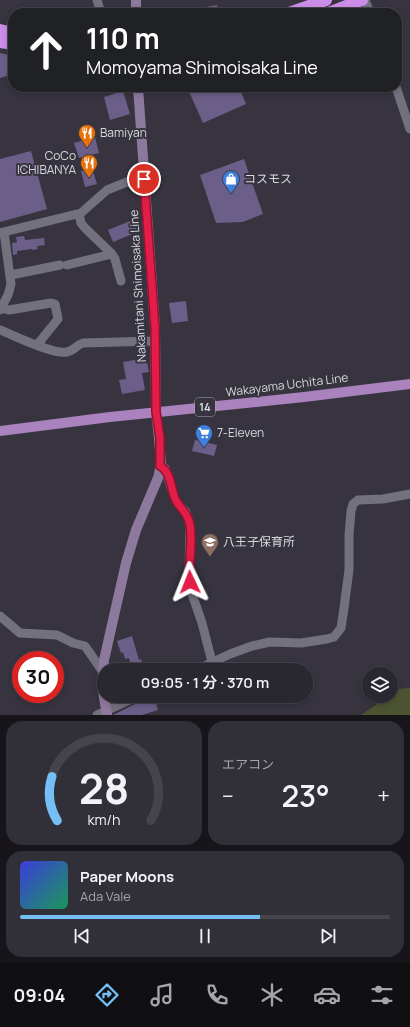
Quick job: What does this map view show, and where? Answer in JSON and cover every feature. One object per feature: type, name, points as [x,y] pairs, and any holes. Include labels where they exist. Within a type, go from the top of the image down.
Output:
[{"type":"highway","points":[[303,8],[326,0]]},
{"type":"highway","points":[[341,8],[363,0]]},
{"type":"main road","name":"Nakamitani Shimoisaka Line","points":[[104,663],[126,563],[136,530],[158,478],[160,466],[160,438],[156,412],[155,341],[138,92]]},
{"type":"main road","name":"Wakayama Uchita Line","points":[[0,432],[156,412],[304,397],[410,384]]},
{"type":"main road","name":"Nakamitani Shimoisaka Line","points":[[103,703],[103,714]]},
{"type":"street","points":[[398,92],[410,129]]},
{"type":"street","points":[[37,345],[58,319],[55,304],[51,303],[9,310],[1,309],[8,295],[11,284],[11,275],[2,232],[78,214],[107,190],[127,182],[144,179]]},
{"type":"street","points":[[78,214],[84,228],[112,254],[122,281]]},
{"type":"street","points":[[11,275],[112,254]]},
{"type":"street","points":[[0,330],[58,353],[72,351],[79,344],[83,343],[155,341]]},
{"type":"street","points":[[160,466],[165,468],[176,499],[179,505],[186,512],[190,526],[189,573],[191,591],[202,623],[212,662],[252,646],[270,642],[301,643],[327,640],[334,637],[341,628],[344,608],[349,570],[349,535],[351,510],[353,504],[358,500],[383,499],[410,494]]},
{"type":"street","points":[[0,616],[20,633],[57,635],[74,643],[85,646],[97,663]]},
{"type":"street","points":[[103,714],[124,703]]},
{"type":"green space","points":[[410,688],[410,715],[361,715],[379,703],[398,703],[398,689]]},
{"type":"building","points":[[217,5],[217,8],[201,8]]},
{"type":"building","points":[[0,53],[8,55],[8,76],[0,78]]},
{"type":"building","points":[[123,92],[130,114],[110,120],[104,97]]},
{"type":"building","points":[[189,92],[241,92],[246,104],[203,123]]},
{"type":"building","name":"Bamiyan","points":[[95,137],[99,153],[79,158],[74,143]]},
{"type":"building","points":[[31,151],[47,209],[0,222],[0,159]]},
{"type":"building","name":"コスモス","points":[[244,159],[263,214],[243,222],[216,223],[200,175]]},
{"type":"building","name":"CoCo ICHIBANYA","points":[[92,168],[97,184],[85,187],[81,171]]},
{"type":"building","points":[[135,219],[140,231],[113,242],[108,230]]},
{"type":"building","points":[[24,236],[25,240],[44,238],[45,245],[37,246],[38,249],[17,251],[17,254],[13,255],[12,243],[17,242],[16,237]]},
{"type":"building","points":[[186,301],[188,321],[172,323],[169,303]]},
{"type":"building","points":[[146,358],[149,372],[142,373],[145,390],[122,394],[119,380],[126,379],[123,362]]},
{"type":"building","name":"7-Eleven","points":[[195,440],[217,445],[214,456],[192,451]]},
{"type":"building","points":[[132,636],[139,660],[141,659],[142,663],[130,663],[129,658],[125,659],[123,652],[121,653],[117,641]]},
{"type":"building","points":[[137,703],[156,703],[158,710],[142,715],[113,715]]},
{"type":"place","name":"Bamiyan","points":[[87,148]]},
{"type":"place","name":"CoCo ICHIBANYA","points":[[89,178]]},
{"type":"place","name":"コスモス","points":[[231,194]]},
{"type":"place","name":"7-Eleven","points":[[204,448]]},
{"type":"place","name":"八王子保育所","points":[[210,557]]},
{"type":"route","points":[[144,179],[155,327],[156,412],[160,438],[160,466],[165,468],[176,499],[179,505],[186,512],[190,526],[190,582]]}]
